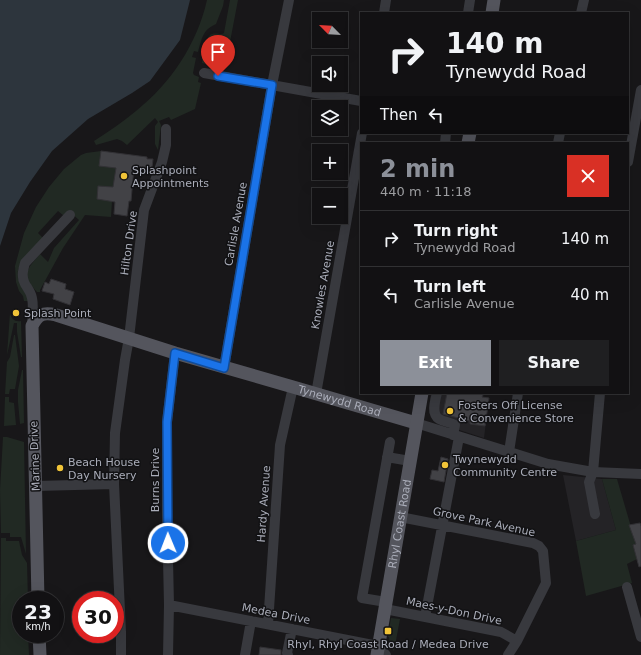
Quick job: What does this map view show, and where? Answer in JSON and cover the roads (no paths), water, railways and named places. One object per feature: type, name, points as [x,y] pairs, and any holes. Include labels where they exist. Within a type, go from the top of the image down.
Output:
[{"type":"main road","points":[[492,12],[494,0]]},
{"type":"main road","name":"Tynewydd Road","points":[[32,326],[35,319],[40,315],[45,313],[56,315],[224,368],[416,423]]},
{"type":"main road","name":"Marine Drive","points":[[32,326],[38,591]]},
{"type":"main road","name":"Rhyl Coast Road","points":[[380,652],[385,605],[422,394]]},
{"type":"main road","points":[[39,643],[40,655]]},
{"type":"street","name":"Carlisle Avenue","points":[[224,368],[272,85],[289,0]]},
{"type":"street","points":[[384,12],[386,0]]},
{"type":"street","points":[[468,12],[470,0]]},
{"type":"street","points":[[581,12],[584,0]]},
{"type":"street","points":[[204,73],[360,101]]},
{"type":"street","points":[[629,156],[641,90]]},
{"type":"street","name":"Hilton Drive","points":[[121,655],[114,484],[115,433],[129,338],[144,210],[162,162],[170,147],[166,129]]},
{"type":"street","name":"Knowles Avenue","points":[[316,394],[360,144]]},
{"type":"street","points":[[32,326],[32,299],[30,291],[25,284],[22,271],[26,263],[70,215]]},
{"type":"street","name":"Burns Drive","points":[[168,655],[169,605],[167,422],[175,353]]},
{"type":"street","name":"Hardy Avenue","points":[[268,624],[280,445],[293,387]]},
{"type":"street","points":[[425,617],[443,525],[456,436],[455,425],[439,419],[436,415],[434,408],[437,394]]},
{"type":"street","points":[[509,452],[518,394]]},
{"type":"street","points":[[595,514],[589,482],[593,472],[600,394]]},
{"type":"street","name":"Tynewydd Road","points":[[416,423],[548,464],[593,472],[641,474]]},
{"type":"street","points":[[390,442],[387,457],[410,461]]},
{"type":"street","name":"Maes-y-Don Drive","points":[[387,457],[362,598],[425,617],[501,632],[517,641]]},
{"type":"street","points":[[36,486],[114,484]]},
{"type":"street","name":"Grove Park Avenue","points":[[400,517],[533,543],[539,546],[543,551],[546,584],[517,641],[508,655]]},
{"type":"street","points":[[626,587],[641,637]]},
{"type":"street","points":[[620,602],[630,599]]},
{"type":"street","name":"Medea Drive","points":[[169,605],[292,629],[380,652]]},
{"type":"street","points":[[245,655],[251,621]]},
{"type":"street","points":[[288,655],[287,653],[292,629]]},
{"type":"place","name":"Splashpoint Appointments","points":[[124,176]]},
{"type":"place","name":"Splash Point","points":[[16,313]]},
{"type":"place","name":"Fosters Off License & Convenience Store","points":[[450,411]]},
{"type":"place","name":"Twynewydd Community Centre","points":[[445,465]]},
{"type":"place","name":"Beach House Day Nursery","points":[[60,468]]},
{"type":"place","name":"Rhyl, Rhyl Coast Road / Medea Drive","points":[[388,631]]}]
